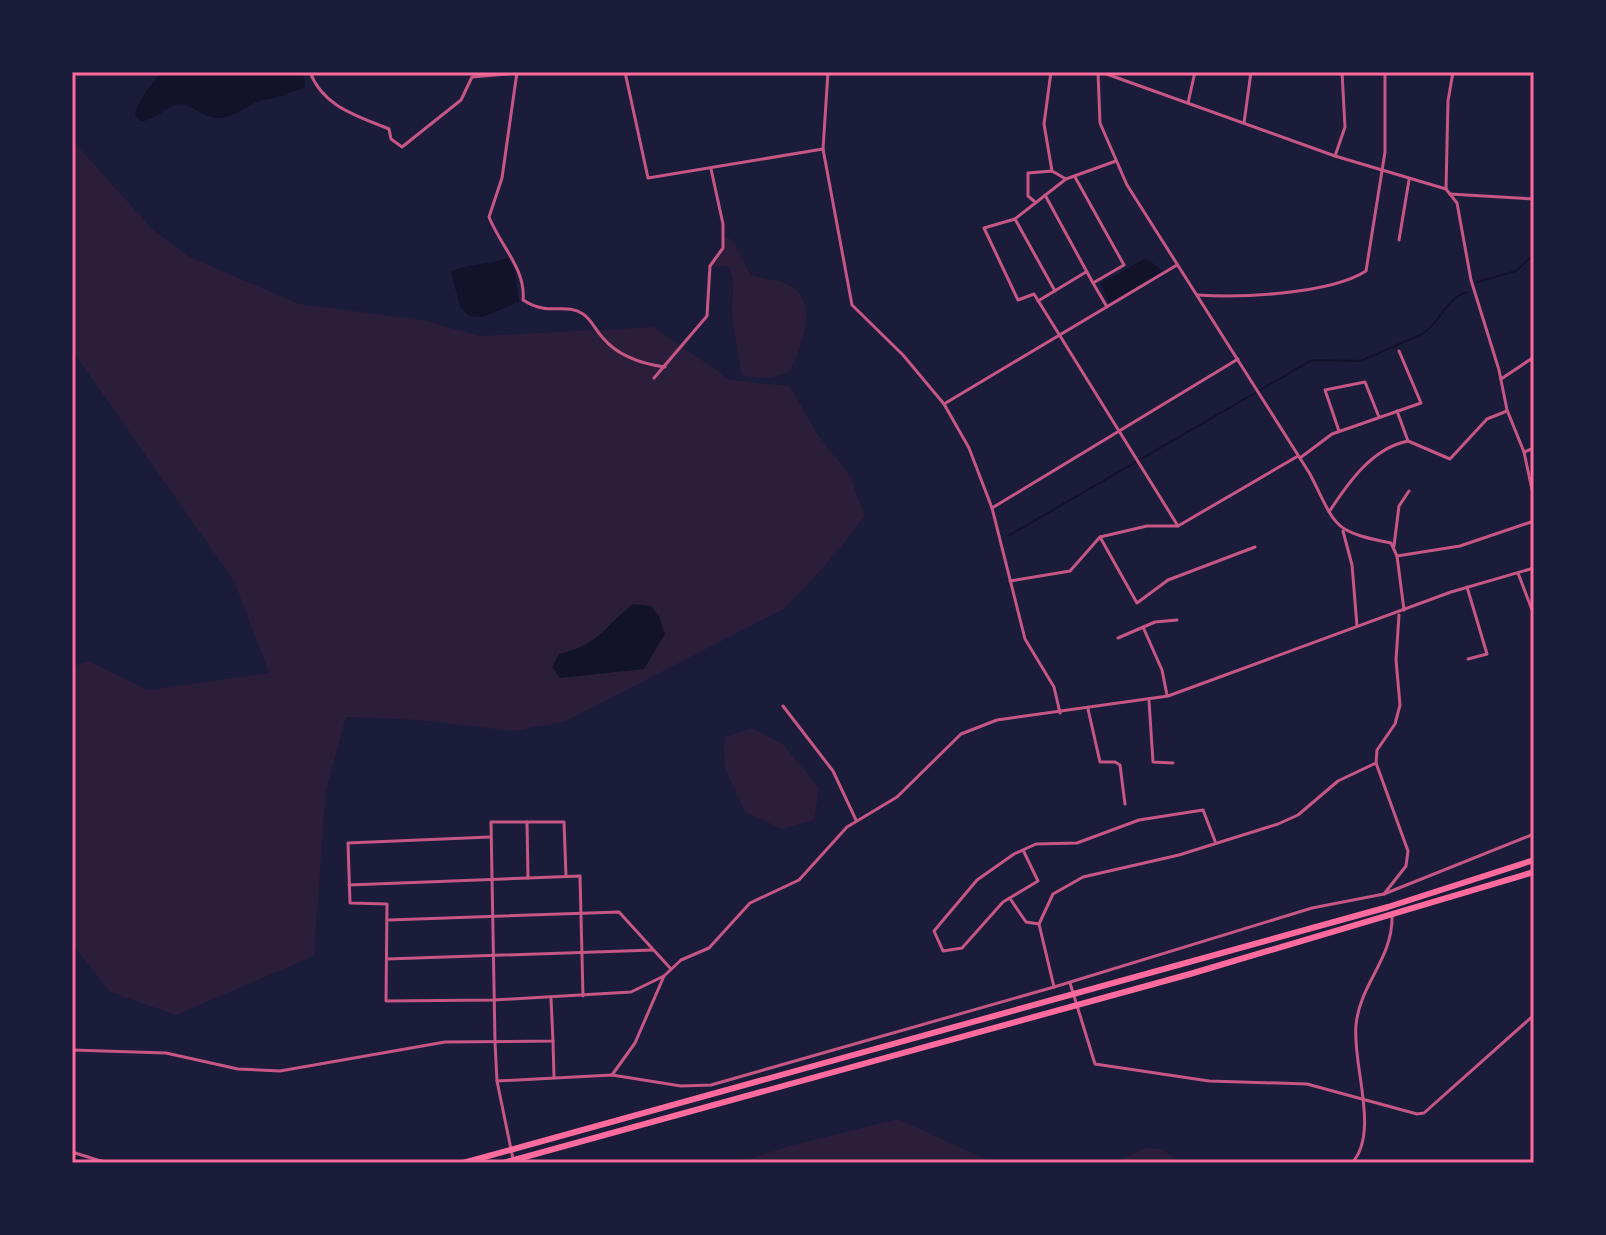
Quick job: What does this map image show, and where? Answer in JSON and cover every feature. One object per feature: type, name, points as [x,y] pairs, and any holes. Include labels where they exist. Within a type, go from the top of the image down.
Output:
[{"type":"highway","points":[[463,1163],[1388,907],[1534,860]]},
{"type":"highway","points":[[503,1163],[1079,1005],[1393,916],[1534,872]]},
{"type":"street","points":[[310,72],[316,88],[330,102],[389,129],[391,139],[402,147],[461,100],[470,74],[517,72],[502,178],[489,217],[519,269],[526,290],[523,300],[547,312],[572,309],[585,315],[608,344],[633,359],[665,367]]},
{"type":"street","points":[[625,72],[648,178],[823,149]]},
{"type":"street","points":[[828,72],[823,149],[852,305],[903,355],[944,404],[969,448],[992,508],[1025,639],[1054,687],[1060,713]]},
{"type":"street","points":[[1051,72],[1044,124],[1052,171]]},
{"type":"street","points":[[1357,626],[1352,565],[1343,530],[1177,265],[1116,161],[1100,123],[1100,72],[1335,156],[1446,189],[1457,203],[1471,280],[1507,410],[1524,452],[1534,499]]},
{"type":"street","points":[[1188,103],[1195,72]]},
{"type":"street","points":[[1244,123],[1251,72]]},
{"type":"street","points":[[1335,156],[1345,127],[1342,72]]},
{"type":"street","points":[[1197,295],[1252,297],[1313,286],[1366,271],[1382,171],[1385,72]]},
{"type":"street","points":[[1446,189],[1448,101],[1453,72]]},
{"type":"street","points":[[1116,161],[1066,179],[1034,201],[1015,219],[984,228],[984,233],[1018,300],[1034,294],[1178,526]]},
{"type":"street","points":[[654,378],[707,316],[710,266],[723,248],[723,224],[711,169]]},
{"type":"street","points":[[1034,201],[1028,196],[1028,173],[1052,171],[1066,179]]},
{"type":"street","points":[[1075,177],[1124,265],[1093,283]]},
{"type":"street","points":[[1399,240],[1409,180]]},
{"type":"street","points":[[1044,194],[1107,307]]},
{"type":"street","points":[[1450,194],[1534,199]]},
{"type":"street","points":[[1015,219],[1055,291]]},
{"type":"street","points":[[944,404],[1177,265]]},
{"type":"street","points":[[1038,301],[1086,272]]},
{"type":"street","points":[[1010,581],[1070,571],[1100,537],[1147,526],[1178,526],[1339,431],[1421,403],[1399,351]]},
{"type":"street","points":[[1500,379],[1534,357]]},
{"type":"street","points":[[992,508],[1238,359]]},
{"type":"street","points":[[1339,431],[1325,390],[1365,382],[1379,417]]},
{"type":"street","points":[[1329,512],[1360,471],[1381,451],[1408,441],[1450,459],[1487,419],[1507,410]]},
{"type":"street","points":[[1397,411],[1408,441]]},
{"type":"street","points":[[1524,452],[1534,448]]},
{"type":"street","points":[[1404,610],[1394,546],[1399,506],[1409,491]]},
{"type":"street","points":[[1397,556],[1460,546],[1534,521]]},
{"type":"street","points":[[1343,530],[1394,546]]},
{"type":"street","points":[[1100,537],[1137,603],[1168,580],[1255,547]]},
{"type":"street","points":[[490,837],[348,843],[350,903],[387,904],[386,1001],[494,1000],[631,992],[664,976],[681,960],[709,948],[750,903],[799,880],[832,840],[856,820],[897,797],[961,734],[975,726],[997,720],[1168,696],[1467,587],[1534,568]]},
{"type":"street","points":[[1518,573],[1534,615]]},
{"type":"street","points":[[1467,587],[1487,654],[1468,659]]},
{"type":"street","points":[[1384,894],[1406,866],[1408,851],[1389,808],[1376,763],[1377,750],[1395,724],[1400,705],[1396,660],[1399,614]]},
{"type":"street","points":[[1118,638],[1143,627],[1177,620]]},
{"type":"street","points":[[1143,627],[1162,670],[1168,696]]},
{"type":"street","points":[[1149,700],[1153,762],[1173,763]]},
{"type":"street","points":[[783,706],[833,771],[856,820]]},
{"type":"street","points":[[1088,709],[1100,762],[1120,765],[1125,804]]},
{"type":"street","points":[[1054,987],[1039,924],[1053,894],[1083,877],[1179,855],[1215,841],[1278,824],[1298,815],[1338,781],[1376,763]]},
{"type":"street","points":[[1023,850],[1038,881],[1011,900],[1003,902],[962,948],[943,951],[934,931],[977,880],[1001,861],[1023,850],[1036,844],[1077,843],[1139,820],[1203,810],[1215,841]]},
{"type":"street","points":[[513,1162],[497,1081],[491,822],[564,822],[566,876]]},
{"type":"street","points":[[527,822],[528,878]]},
{"type":"street","points":[[497,1081],[612,1075],[681,1086],[711,1085],[1070,983],[1312,908],[1384,894],[1534,834]]},
{"type":"street","points":[[349,885],[491,877],[580,876],[583,996]]},
{"type":"street","points":[[1352,1163],[1362,1152],[1362,1100],[1356,1027],[1365,991],[1391,944],[1393,916],[1384,894]]},
{"type":"street","points":[[1011,900],[1026,922],[1039,924]]},
{"type":"street","points":[[389,920],[619,912],[671,969]]},
{"type":"street","points":[[387,959],[653,950]]},
{"type":"street","points":[[612,1075],[635,1043],[664,976]]},
{"type":"street","points":[[1070,983],[1095,1064],[1209,1081],[1307,1084],[1417,1114],[1424,1113],[1534,1015]]},
{"type":"street","points":[[550,997],[554,1077]]},
{"type":"street","points":[[72,1050],[166,1053],[238,1069],[280,1071],[445,1042],[553,1041]]},
{"type":"street","points":[[72,1152],[107,1163]]},
{"type":"shaded area","points":[[157,72],[303,72],[305,87],[257,102],[223,118],[211,117],[180,104],[141,121],[135,116],[136,110],[157,77]]},
{"type":"shaded area","points":[[72,140],[153,230],[188,256],[299,304],[423,320],[480,336],[654,327],[730,380],[790,386],[815,431],[850,476],[865,516],[826,565],[784,609],[564,722],[512,731],[420,720],[346,717],[326,790],[314,956],[176,1015],[110,992],[72,943],[72,667],[88,661],[148,690],[269,673],[234,581],[72,350]]},
{"type":"shaded area","points":[[723,236],[732,240],[751,275],[782,282],[795,289],[802,298],[806,309],[804,334],[791,370],[785,373],[767,378],[742,375],[732,315],[733,283],[730,272],[728,266],[710,266],[723,248]]},
{"type":"shaded area","points":[[508,258],[515,270],[519,302],[483,317],[469,316],[460,306],[451,272]]},
{"type":"shaded area","points":[[1146,258],[1163,271],[1109,303],[1101,283]]},
{"type":"shaded area","points":[[633,604],[651,606],[659,616],[665,634],[644,669],[560,678],[552,667],[559,654],[593,640]]},
{"type":"shaded area","points":[[752,728],[784,745],[819,788],[814,820],[782,829],[745,812],[724,766],[725,737]]},
{"type":"shaded area","points":[[898,1119],[994,1163],[736,1163],[793,1145]]},
{"type":"shaded area","points":[[1146,1148],[1162,1149],[1181,1163],[1113,1163]]},
{"type":"waterway","points":[[1477,282],[1516,271],[1534,254]]},
{"type":"waterway","points":[[1008,536],[1312,360],[1361,361],[1422,334],[1453,300],[1467,292]]},
{"type":"waterway","points":[[72,1157],[92,1163]]}]
